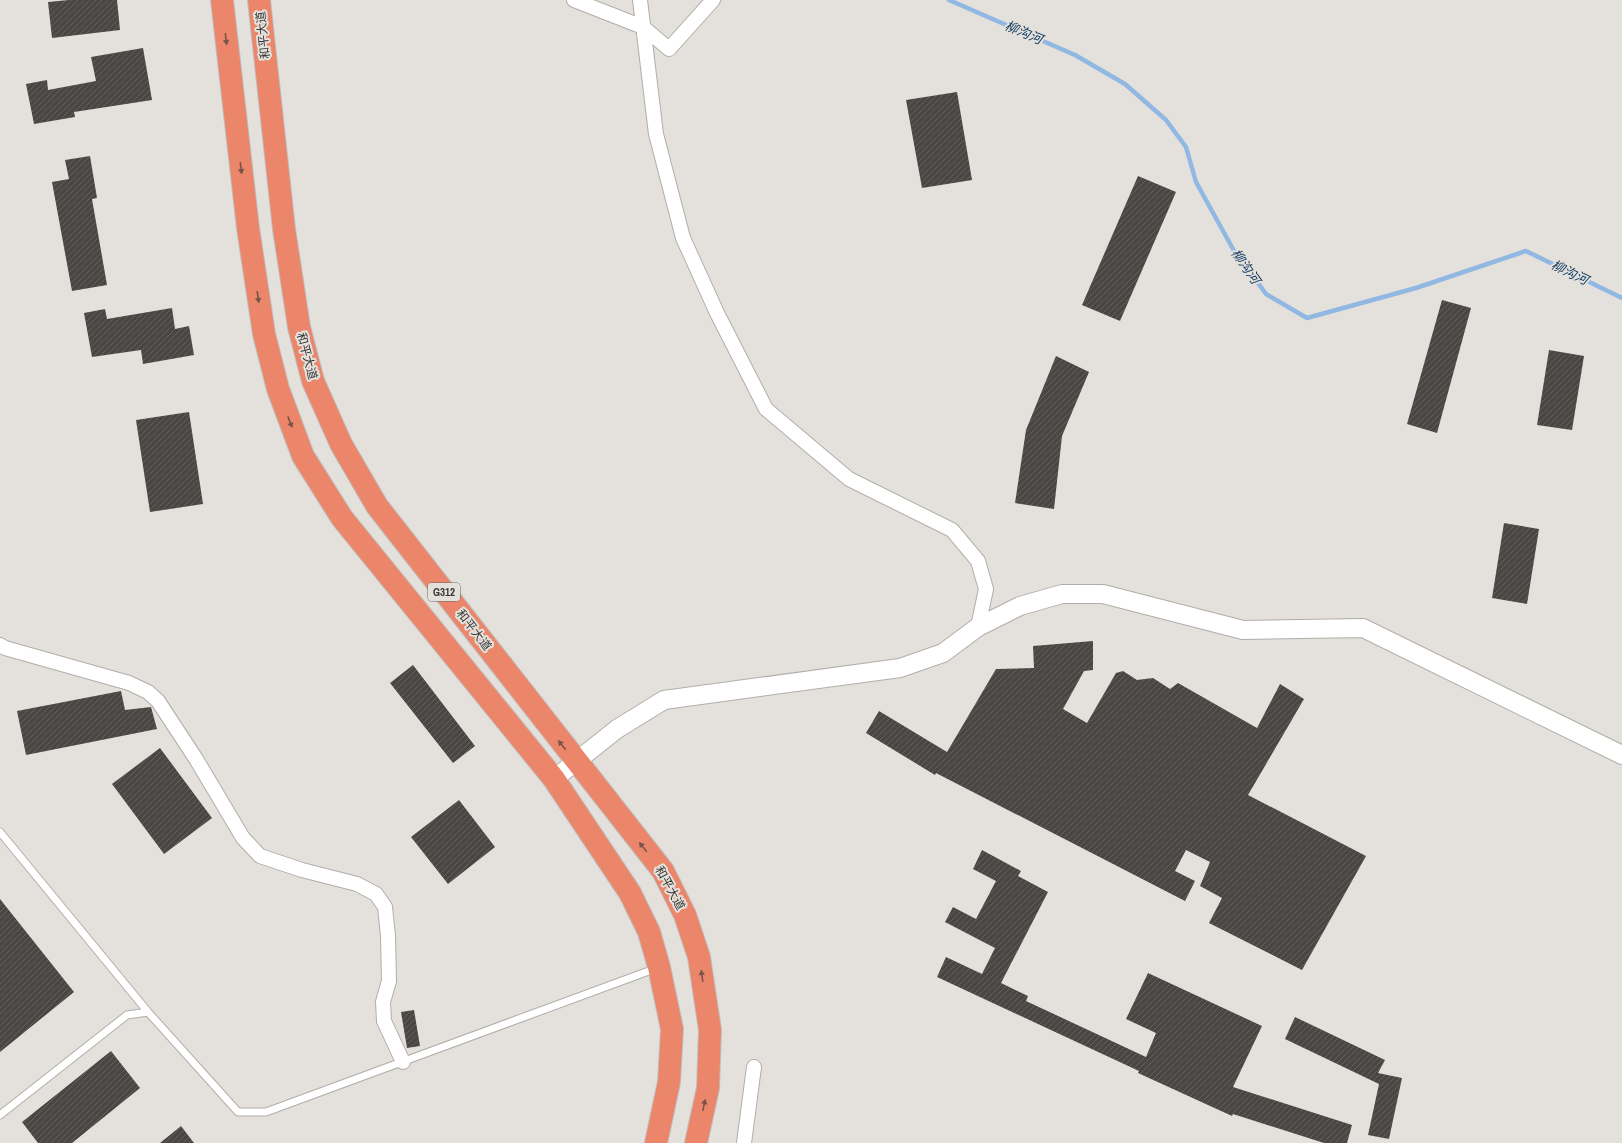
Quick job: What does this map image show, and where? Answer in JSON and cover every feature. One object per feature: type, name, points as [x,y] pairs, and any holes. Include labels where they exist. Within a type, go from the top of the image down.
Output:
[{"type":"highway","name":"G312","points":[[222,0],[248,228],[264,334],[278,389],[303,456],[342,518],[554,779],[630,893],[649,932],[659,967],[672,1029],[669,1082],[656,1143]]},
{"type":"highway","name":"和平大道","points":[[259,0],[284,229],[299,328],[313,381],[341,444],[377,506],[576,762],[663,871],[685,915],[699,957],[710,1030],[708,1088],[696,1143]]},
{"type":"street","points":[[574,0],[643,27],[669,49],[713,0]]},
{"type":"street","points":[[640,0],[656,134],[683,238],[717,313],[766,409],[849,479],[952,530],[978,561],[986,589],[978,627]]},
{"type":"street","points":[[554,779],[616,729],[664,700],[900,668],[943,654],[978,627],[1020,606],[1062,594],[1103,594],[1243,630],[1363,628],[1622,755]]},
{"type":"street","points":[[0,645],[5,648],[129,683],[148,692],[158,701],[196,759],[243,838],[260,856],[302,870],[358,884],[376,894],[385,907],[388,936],[389,981],[383,1002],[384,1021],[403,1062]]},
{"type":"street","points":[[744,1143],[754,1067]]},
{"type":"lane","points":[[0,832],[148,1012],[238,1112],[266,1112],[659,967]]},
{"type":"lane","points":[[0,1115],[127,1014],[148,1012]]},
{"type":"building","points":[[69,0],[117,0],[120,30],[52,38],[48,2]]},
{"type":"building","points":[[143,48],[152,100],[74,112],[75,117],[34,124],[26,84],[47,80],[48,90],[96,81],[91,57]]},
{"type":"building","points":[[957,92],[972,180],[922,188],[906,100]]},
{"type":"building","points":[[90,156],[97,198],[92,199],[107,285],[72,291],[52,182],[69,179],[65,160]]},
{"type":"building","points":[[1138,176],[1176,192],[1120,321],[1082,305]]},
{"type":"building","points":[[1442,300],[1471,308],[1437,433],[1407,424]]},
{"type":"building","points":[[172,308],[175,329],[189,326],[194,355],[143,364],[141,350],[92,357],[84,313],[105,309],[107,319]]},
{"type":"building","points":[[1549,350],[1584,356],[1572,430],[1537,425]]},
{"type":"building","points":[[1056,356],[1089,372],[1062,436],[1054,509],[1015,503],[1026,430]]},
{"type":"building","points":[[189,412],[203,504],[150,512],[136,420]]},
{"type":"building","points":[[1504,523],[1539,529],[1527,604],[1492,598]]},
{"type":"building","points":[[1093,641],[1093,670],[1084,671],[1063,709],[1087,723],[1116,673],[1123,671],[1137,680],[1153,678],[1170,689],[1178,683],[1257,728],[1280,684],[1304,699],[1248,795],[1366,856],[1302,970],[1209,923],[1222,898],[1200,886],[1210,862],[1186,850],[1175,871],[1195,881],[1185,901],[936,773],[935,775],[866,733],[879,711],[947,752],[996,669],[1034,668],[1033,646]]},
{"type":"building","points":[[413,665],[475,746],[453,763],[390,683]]},
{"type":"building","points":[[121,691],[125,710],[151,707],[157,729],[26,755],[17,711]]},
{"type":"building","points":[[160,748],[212,818],[164,854],[112,784]]},
{"type":"building","points":[[459,800],[495,847],[448,884],[411,837]]},
{"type":"building","points":[[982,850],[1021,871],[1018,876],[1048,892],[1001,983],[1028,996],[1026,1001],[1146,1057],[1156,1033],[1126,1019],[1148,973],[1262,1026],[1233,1087],[1352,1125],[1347,1143],[1324,1143],[1233,1114],[1232,1116],[937,977],[946,957],[982,974],[995,948],[945,922],[953,907],[976,919],[996,881],[973,869]]},
{"type":"building","points":[[0,899],[74,992],[0,1052]]},
{"type":"building","points":[[414,1010],[420,1046],[407,1048],[401,1012]]},
{"type":"building","points":[[1295,1017],[1385,1060],[1378,1073],[1402,1078],[1389,1139],[1368,1135],[1379,1084],[1285,1039]]},
{"type":"building","points":[[111,1051],[140,1088],[72,1143],[38,1143],[22,1122]]},
{"type":"building","points":[[181,1126],[194,1143],[160,1143]]},
{"type":"waterway","name":"柳沟河","points":[[949,0],[1075,55],[1125,84],[1166,120],[1186,147],[1196,182],[1233,249],[1266,294],[1307,318],[1416,288],[1526,251],[1622,298]]}]
